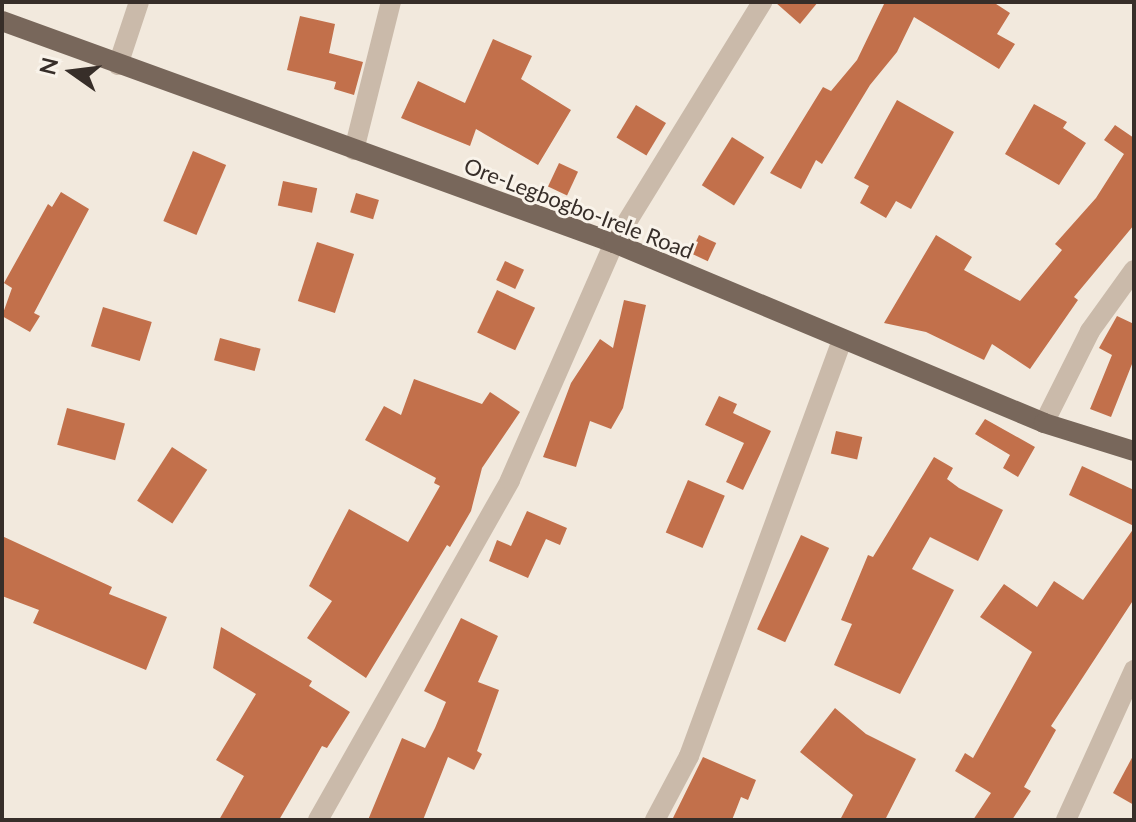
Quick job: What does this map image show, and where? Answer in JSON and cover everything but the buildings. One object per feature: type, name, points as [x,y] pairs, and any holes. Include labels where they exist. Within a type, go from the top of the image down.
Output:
[{"type":"main road","name":"Ore-Legbogbo-Irele Road","points":[[2,21],[614,243],[1044,423],[1134,451]]},
{"type":"street","points":[[118,65],[139,2]]},
{"type":"street","points":[[354,150],[391,2]]},
{"type":"street","points":[[318,820],[510,480],[614,243],[762,2]]},
{"type":"street","points":[[1044,423],[1090,331],[1134,270]]},
{"type":"street","points":[[655,820],[689,756],[842,341]]},
{"type":"street","points":[[1066,820],[1134,670]]}]
